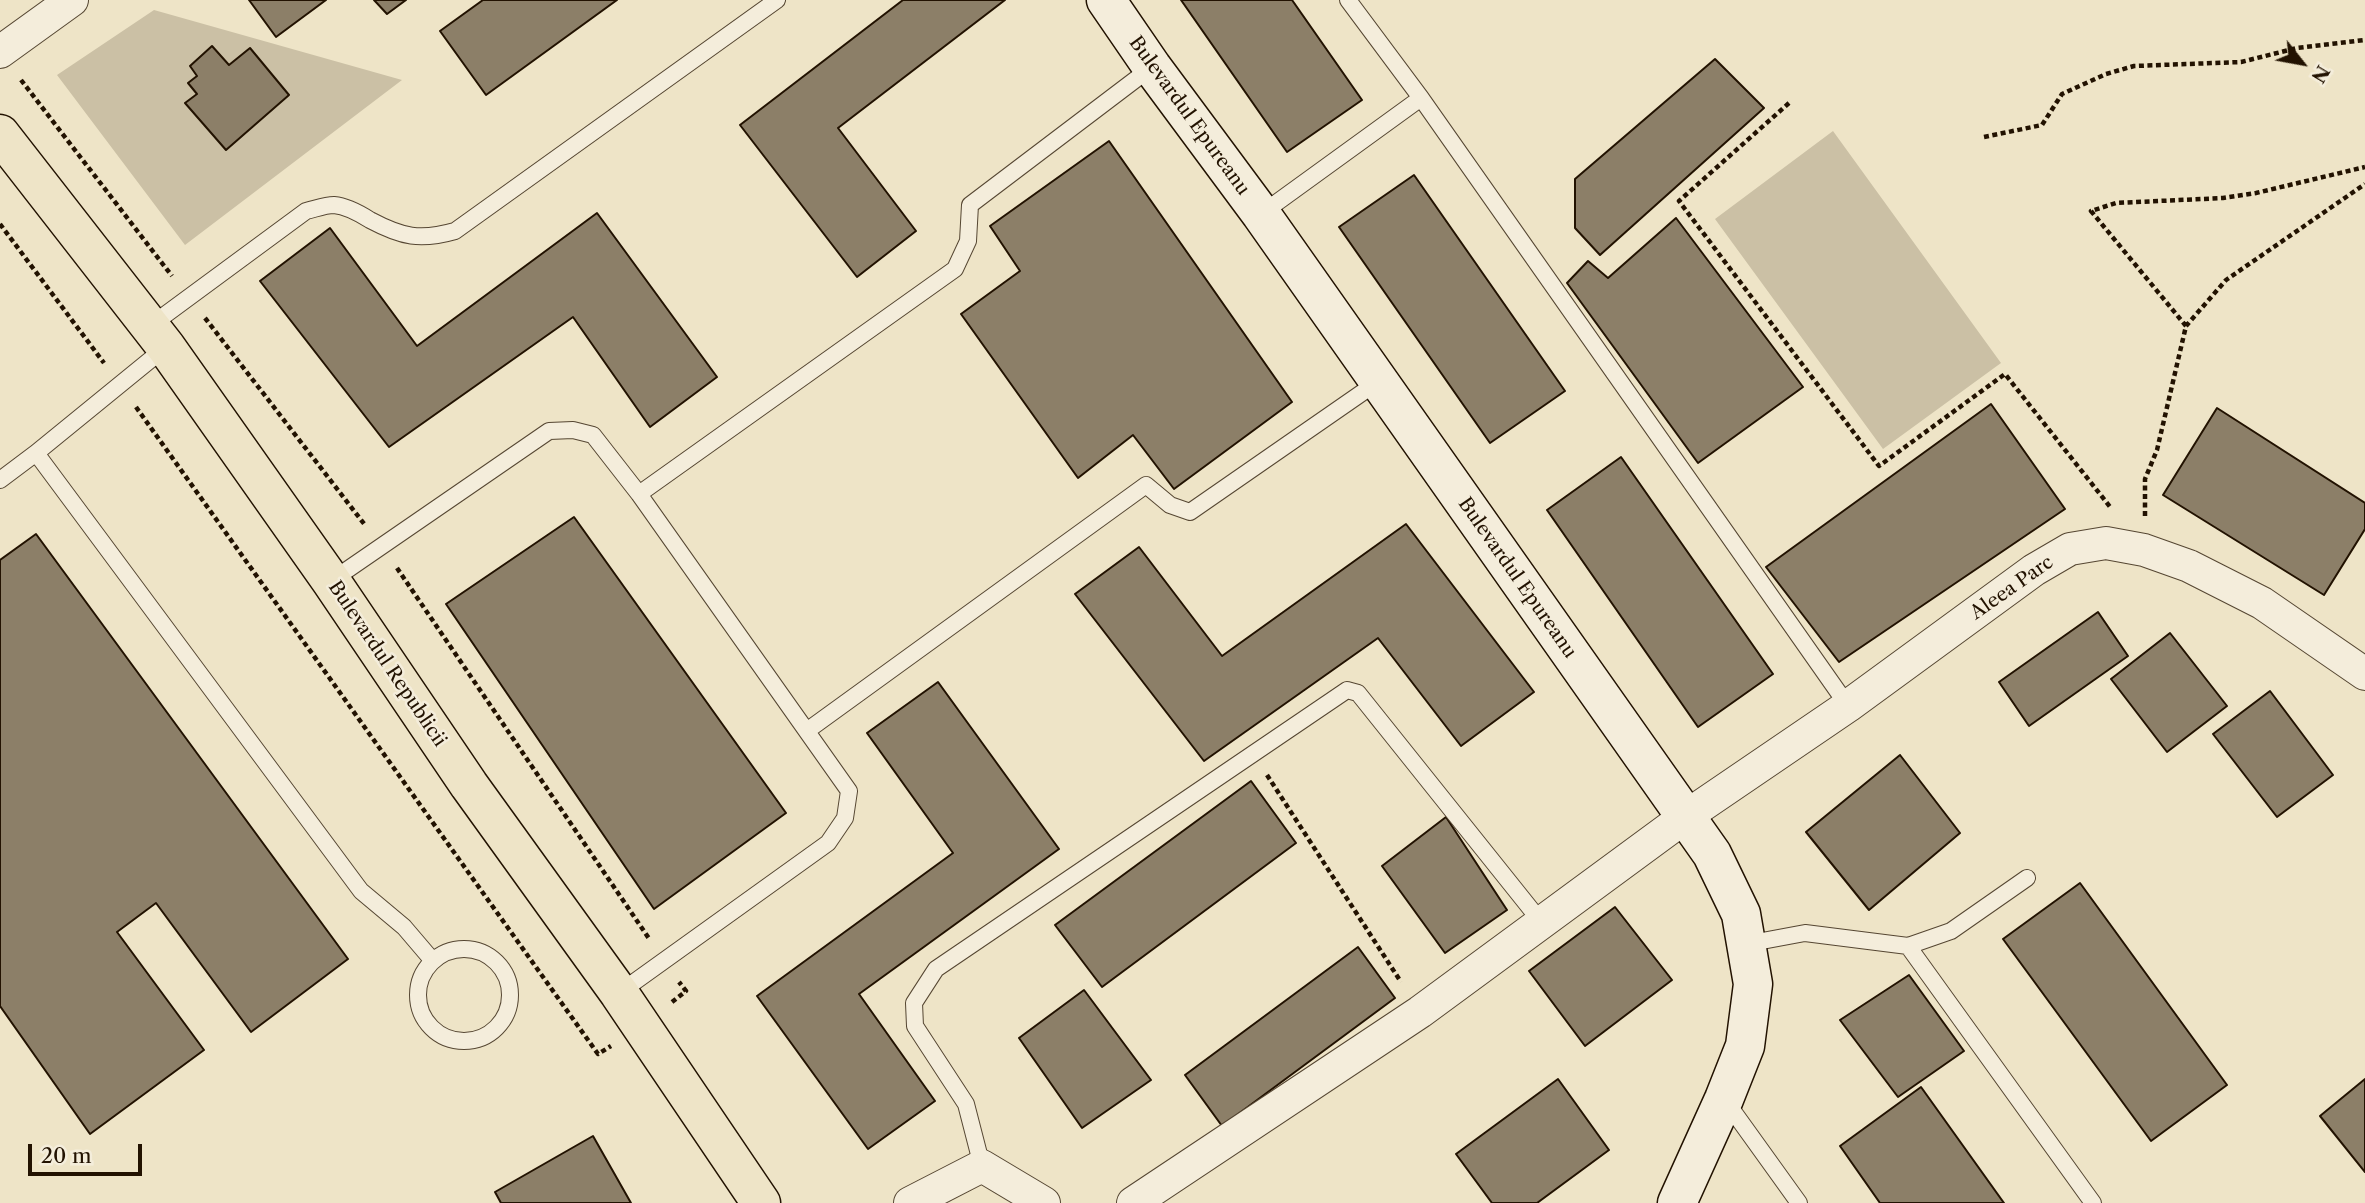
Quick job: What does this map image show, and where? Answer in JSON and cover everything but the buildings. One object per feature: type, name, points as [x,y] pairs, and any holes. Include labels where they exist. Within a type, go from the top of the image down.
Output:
[{"type":"main road","name":"Bulevardul Epureanu","points":[[1106,0],[1261,214],[1712,854],[1741,914],[1753,984],[1745,1046],[1677,1203]]},
{"type":"main road","name":"Bulevardul Republicii","points":[[0,134],[158,337],[331,581],[469,785],[641,1024],[761,1203]]},
{"type":"street","points":[[0,52],[72,0]]},
{"type":"street","name":"Aleea Parc","points":[[1133,1203],[1420,1012],[1685,817],[1848,706],[2034,570],[2070,549],[2106,543],[2144,550],[2189,565],[2262,603],[2365,674]]},
{"type":"street","points":[[910,1203],[982,1166],[1044,1203]]},
{"type":"lane","points":[[0,480],[120,385],[158,337],[306,211],[333,205],[357,212],[383,227],[409,237],[436,236],[455,230],[778,0]]},
{"type":"lane","points":[[1348,0],[1421,97],[1848,706]]},
{"type":"lane","points":[[639,494],[955,270],[968,241],[970,205],[1152,67]]},
{"type":"lane","points":[[1261,214],[1421,97]]},
{"type":"lane","points":[[808,730],[1146,485],[1170,505],[1190,512],[1379,381]]},
{"type":"lane","points":[[331,581],[550,431],[573,430],[593,435],[639,494],[808,730],[849,790],[845,818],[828,843],[619,993]]},
{"type":"lane","points":[[37,453],[361,891],[404,927],[433,961]]},
{"type":"lane","points":[[982,1166],[966,1104],[915,1026],[914,1003],[936,968],[1347,690],[1358,692],[1542,923]]},
{"type":"lane","points":[[1746,944],[1805,933],[1908,946],[1951,931],[2026,878]]},
{"type":"lane","points":[[1908,946],[2093,1203]]},
{"type":"lane","points":[[461,949],[477,951],[490,957],[502,968],[509,982],[510,997],[508,1012],[499,1026],[488,1035],[466,1041],[444,1037],[432,1028],[423,1017],[419,987],[424,973],[433,961],[446,953],[461,949]]},
{"type":"lane","points":[[1724,1099],[1800,1203]]},
{"type":"path","points":[[1984,137],[2042,125],[2063,94],[2106,74],[2134,66],[2241,62],[2297,47],[2365,40]]},
{"type":"path","points":[[1789,103],[1679,201],[1879,466],[2005,374],[2144,550]]},
{"type":"path","points":[[2186,326],[2091,211],[2116,202],[2223,198],[2256,193],[2365,167]]},
{"type":"path","points":[[2144,550],[2145,479],[2157,450],[2186,326],[2226,280],[2365,184]]},
{"type":"path","points":[[0,223],[120,385],[598,1054],[641,1024]]},
{"type":"path","points":[[1253,754],[1420,1012]]},
{"type":"shaded area","points":[[154,10],[402,80],[185,245],[57,75]]},
{"type":"shaded area","points":[[1833,131],[2001,363],[1883,449],[1715,219]]}]
